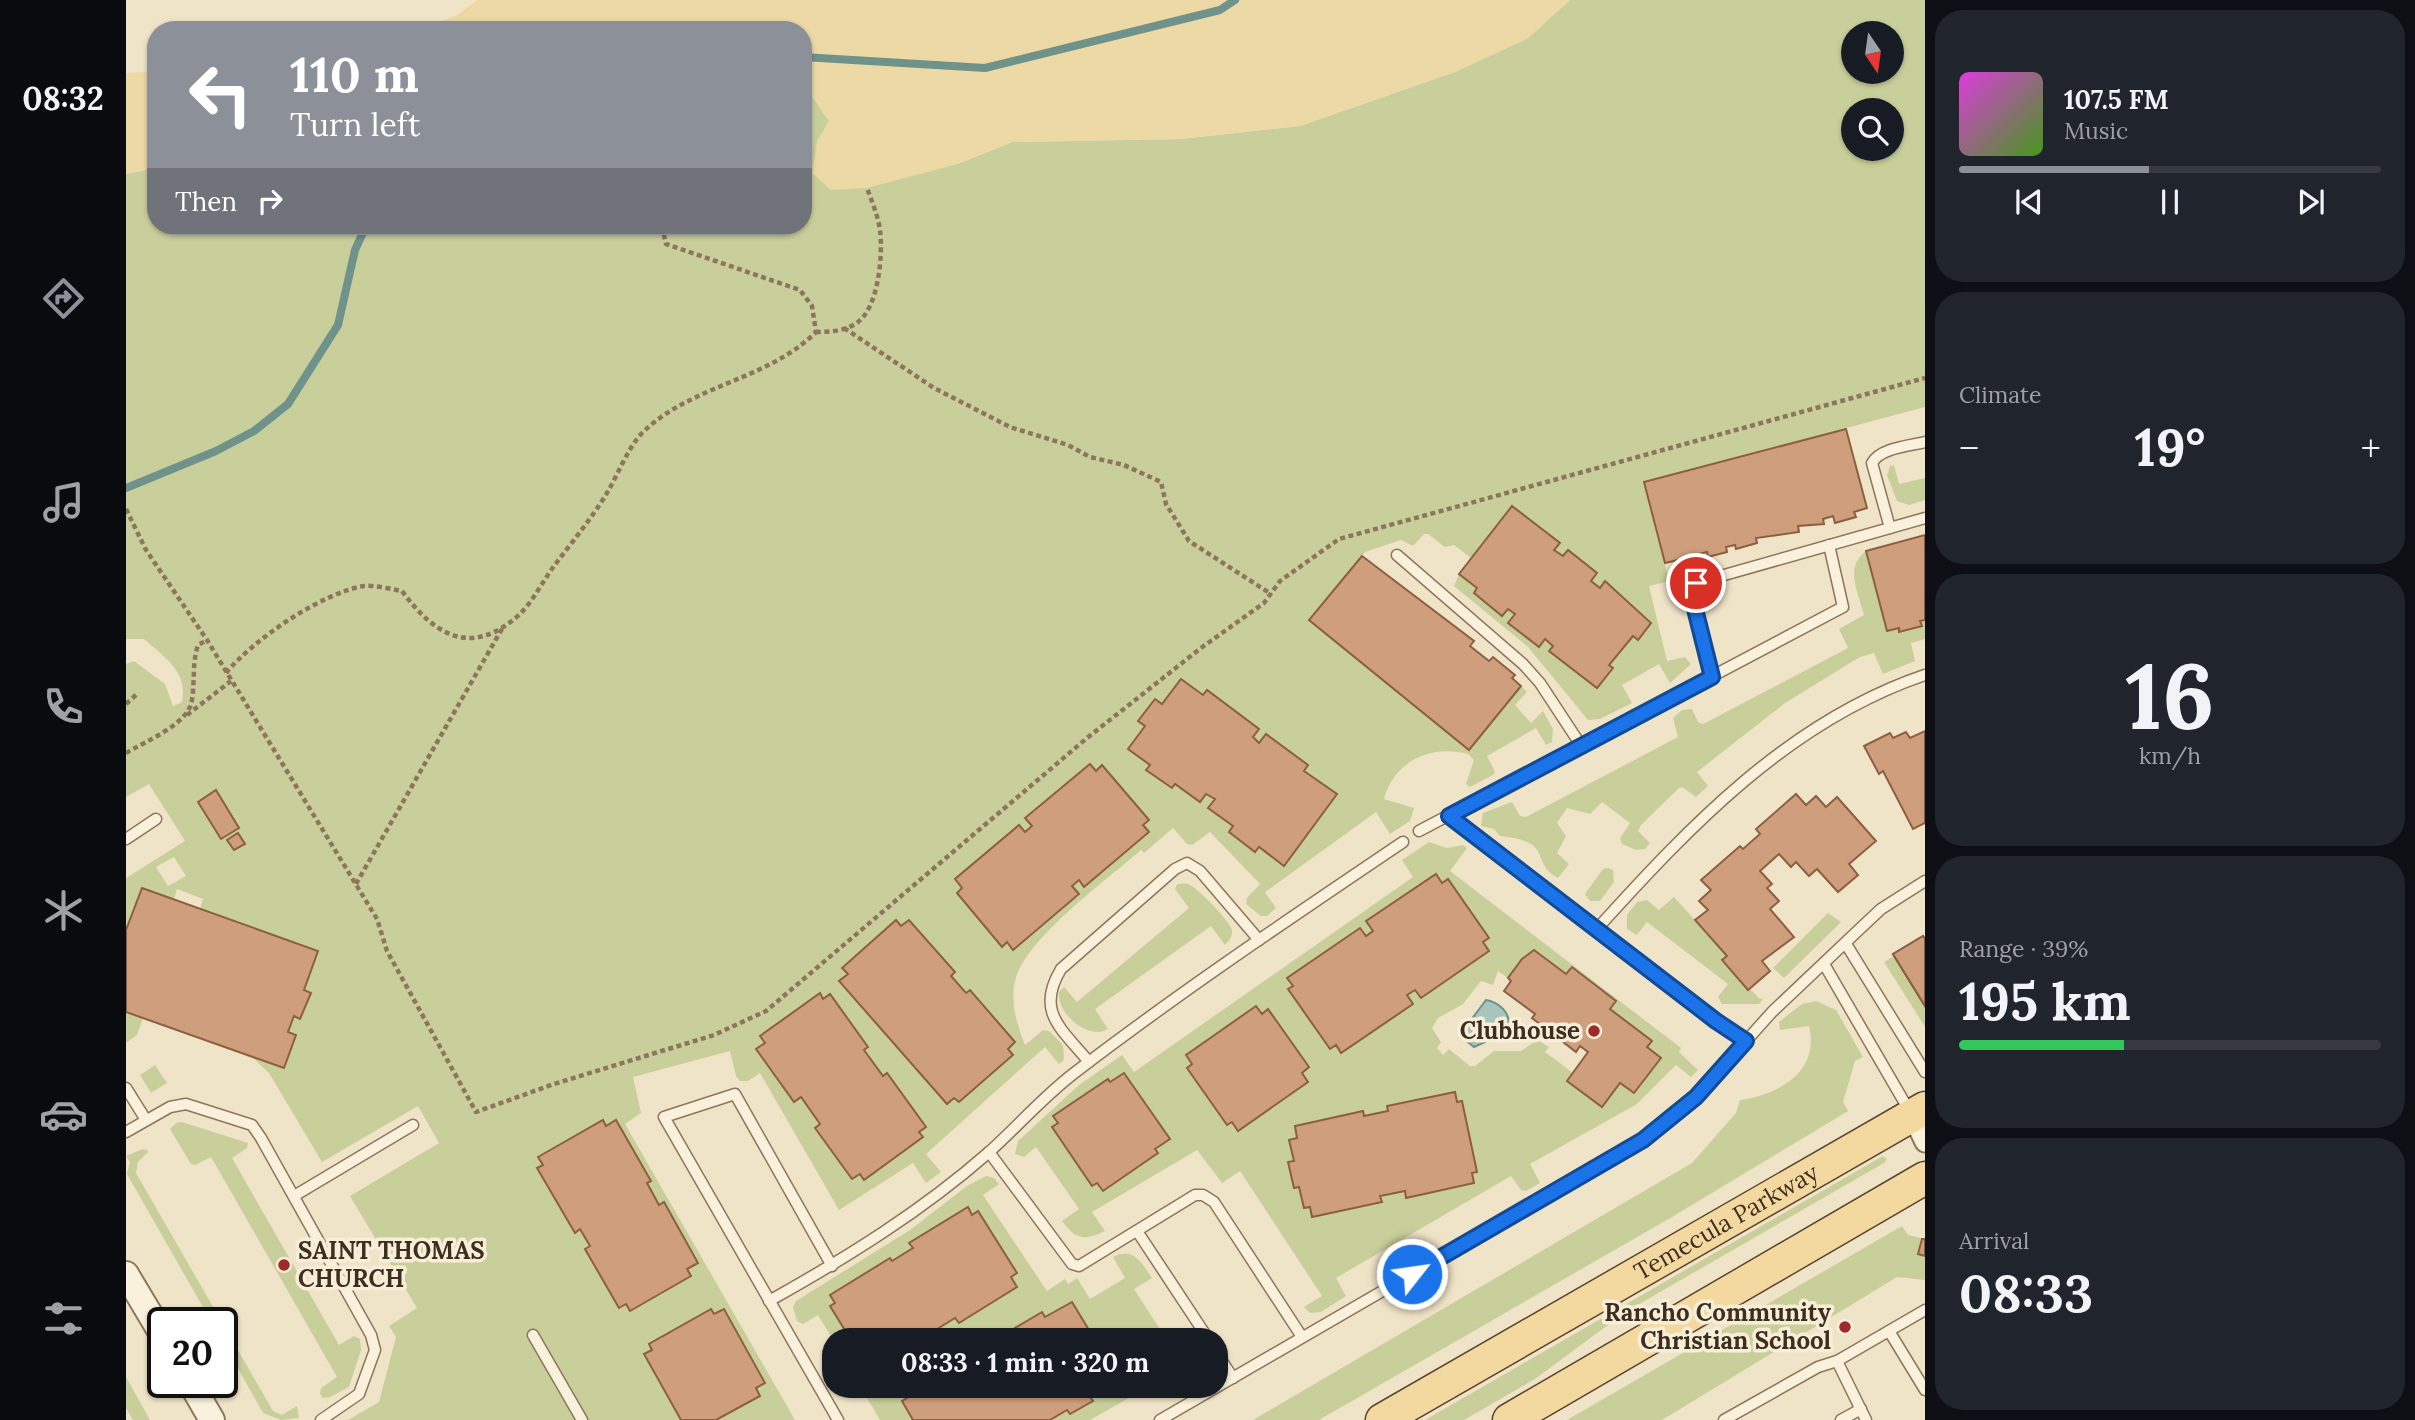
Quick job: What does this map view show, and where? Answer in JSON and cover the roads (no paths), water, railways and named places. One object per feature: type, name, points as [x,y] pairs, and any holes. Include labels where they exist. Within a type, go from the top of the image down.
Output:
[{"type":"main road","name":"Temecula Parkway","points":[[1382,1420],[1921,1122]]},
{"type":"main road","points":[[1509,1420],[1925,1178]]},
{"type":"street","points":[[126,1274],[147,1309]]},
{"type":"street","points":[[199,1398],[212,1420]]},
{"type":"lane","points":[[1890,528],[1872,463],[1875,457],[1886,452],[1925,442]]},
{"type":"lane","points":[[1712,677],[1691,587],[1696,583],[1925,518]]},
{"type":"lane","points":[[1419,831],[1843,607],[1829,545]]},
{"type":"lane","points":[[1397,555],[1523,664],[1540,683],[1582,747]]},
{"type":"lane","points":[[1596,930],[1711,808],[1755,771],[1805,735],[1902,683],[1925,675]]},
{"type":"lane","points":[[1449,816],[1596,930],[1746,1041]]},
{"type":"lane","points":[[126,839],[156,819]]},
{"type":"lane","points":[[769,1301],[832,1266],[931,1199],[989,1152],[1049,1093],[1089,1062],[1259,940],[1403,842]]},
{"type":"lane","points":[[1089,1062],[1051,1013],[1048,998],[1052,984],[1061,969],[1175,869],[1187,863],[1200,871],[1259,940]]},
{"type":"lane","points":[[1160,1420],[1643,1140],[1696,1097],[1746,1041],[1881,909],[1925,881]]},
{"type":"lane","points":[[1846,944],[1925,1072]]},
{"type":"lane","points":[[1824,964],[1921,1122]]},
{"type":"lane","points":[[126,1088],[146,1120]]},
{"type":"lane","points":[[832,1266],[735,1094],[664,1117],[838,1420]]},
{"type":"lane","points":[[126,1132],[170,1107],[186,1104],[252,1125],[371,1335],[375,1350],[359,1394],[329,1418]]},
{"type":"lane","points":[[293,1196],[413,1125]]},
{"type":"lane","points":[[989,1152],[1072,1264],[1079,1266],[1195,1195],[1203,1195],[1214,1202],[1303,1337]]},
{"type":"lane","points":[[1137,1231],[1201,1328]]},
{"type":"lane","points":[[1724,1420],[1818,1367],[1837,1361],[1925,1310]]},
{"type":"lane","points":[[1889,1331],[1925,1390]]},
{"type":"lane","points":[[533,1335],[582,1420]]},
{"type":"lane","points":[[1837,1361],[1866,1420]]},
{"type":"lane","points":[[1228,1370],[1233,1378]]},
{"type":"lane","points":[[1842,1420],[1861,1409]]},
{"type":"water","points":[[1486,1000],[1501,1007],[1509,1022],[1505,1026],[1486,1028],[1485,1042],[1474,1047],[1465,1040],[1462,1032]]},
{"type":"waterway","points":[[812,58],[985,68],[1220,10],[1235,0]]},
{"type":"waterway","points":[[126,488],[216,451],[254,431],[288,404],[338,325],[355,250],[362,235]]},
{"type":"place","name":"Clubhouse","points":[[1594,1031]]},
{"type":"place","name":"SAINT THOMAS CHURCH","points":[[284,1265]]},
{"type":"place","name":"Rancho Community Christian School","points":[[1845,1327]]}]
